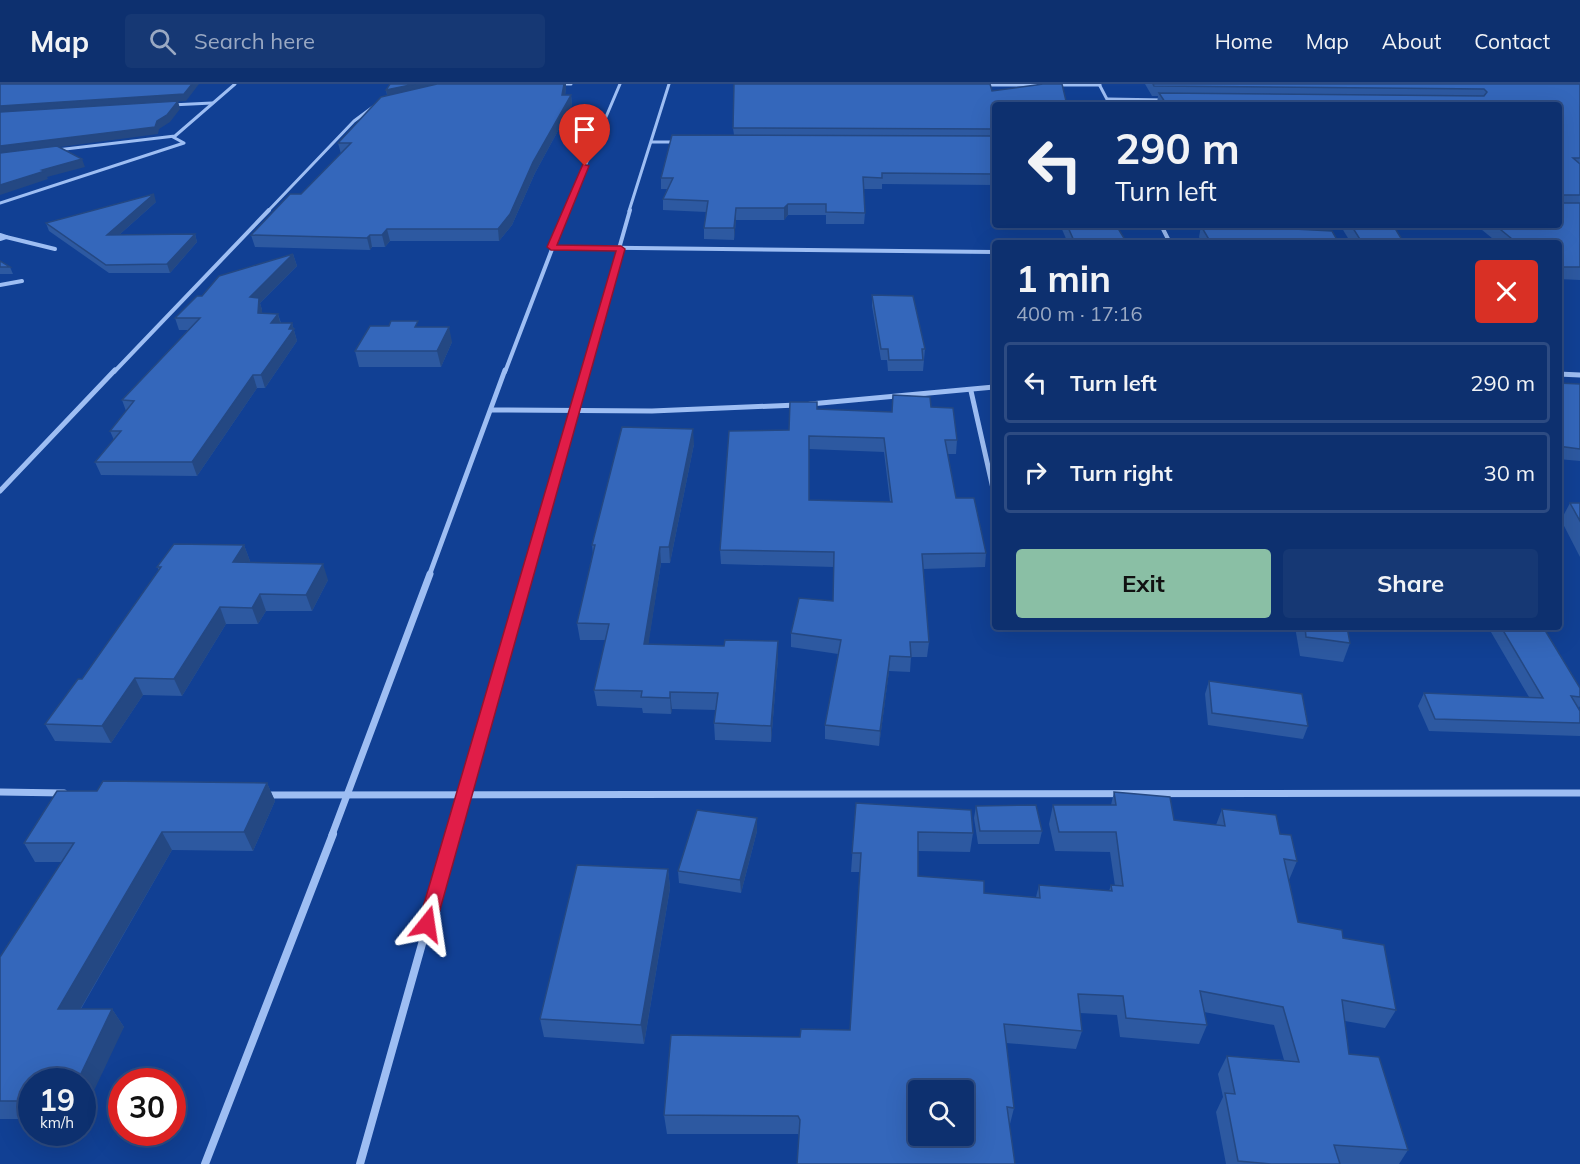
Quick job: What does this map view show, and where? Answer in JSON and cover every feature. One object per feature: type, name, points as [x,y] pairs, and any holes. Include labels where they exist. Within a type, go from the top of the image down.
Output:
[{"type":"street","points":[[47,152],[178,135],[235,84]]},
{"type":"street","points":[[547,84],[571,84]]},
{"type":"street","points":[[206,1164],[348,795],[551,247],[620,84]]},
{"type":"street","points":[[360,1164],[463,793],[621,249],[628,216],[669,84]]},
{"type":"street","points":[[981,85],[1100,85],[1109,102]]},
{"type":"street","points":[[0,491],[354,122],[373,105],[391,95]]},
{"type":"street","points":[[1108,99],[1175,101]]},
{"type":"street","points":[[165,106],[213,103]]},
{"type":"street","points":[[0,203],[184,143],[172,137]]},
{"type":"street","points":[[652,142],[687,142]]},
{"type":"street","points":[[0,237],[55,249]]},
{"type":"street","points":[[551,247],[992,252]]},
{"type":"street","points":[[0,285],[22,281]]},
{"type":"street","points":[[1562,374],[1580,375]]},
{"type":"street","points":[[492,410],[573,412],[738,409],[971,391],[992,387]]},
{"type":"street","points":[[971,391],[992,484]]},
{"type":"street","points":[[0,792],[70,793]]},
{"type":"street","points":[[255,794],[1580,793]]},
{"type":"building","points":[[0,84],[192,84],[184,94],[0,106]]},
{"type":"building","points":[[390,84],[415,84],[386,90]]},
{"type":"building","points":[[437,84],[564,84],[562,95],[571,95],[533,162],[510,214],[498,229],[387,229],[382,235],[370,235],[367,238],[251,235],[290,194],[301,194],[351,143],[338,143],[381,97]]},
{"type":"building","points":[[734,84],[990,84],[992,91],[1043,84],[1062,84],[1066,102],[992,102],[992,129],[733,128]]},
{"type":"building","points":[[1153,84],[1580,84],[1580,158],[1573,158],[1580,164],[1580,195],[1562,196],[1562,102],[1165,102],[1159,93],[1484,96],[1487,92],[1484,89],[1154,86]]},
{"type":"building","points":[[178,101],[167,115],[157,121],[155,127],[0,146],[0,112]]},
{"type":"building","points":[[672,135],[992,136],[992,174],[882,173],[882,178],[863,177],[865,213],[826,212],[826,204],[788,204],[784,208],[736,208],[734,228],[704,228],[708,201],[663,199],[673,178],[661,178]]},
{"type":"building","points":[[57,146],[82,159],[0,185],[0,153]]},
{"type":"building","points":[[154,194],[107,235],[195,234],[167,264],[106,265],[46,223]]},
{"type":"building","points":[[1562,203],[1580,203],[1580,267],[1562,267],[1562,240],[1513,240],[1499,228],[1562,228]]},
{"type":"building","points":[[1068,228],[1118,228],[1125,240],[1074,240]]},
{"type":"building","points":[[1202,228],[1332,231],[1337,240],[1209,240]]},
{"type":"building","points":[[1353,228],[1395,228],[1402,240],[1360,240]]},
{"type":"building","points":[[293,254],[250,297],[259,298],[258,313],[278,314],[271,323],[292,323],[289,329],[294,329],[261,375],[253,375],[192,462],[95,462],[121,431],[110,431],[134,401],[122,400],[200,318],[175,318],[197,296],[202,296],[219,276]]},
{"type":"building","points":[[0,261],[10,267],[0,267]]},
{"type":"building","points":[[872,295],[913,296],[925,349],[922,349],[923,360],[889,360],[888,349],[881,349]]},
{"type":"building","points":[[391,321],[418,321],[415,327],[449,327],[437,351],[355,351],[370,326],[389,326]]},
{"type":"building","points":[[1562,383],[1580,384],[1580,449],[1562,447]]},
{"type":"building","points":[[893,395],[930,397],[931,407],[953,408],[957,440],[945,440],[956,498],[974,498],[986,553],[922,554],[929,642],[910,642],[911,657],[890,656],[880,731],[825,725],[841,640],[791,633],[799,598],[833,601],[834,552],[720,550],[729,431],[789,430],[790,402],[817,402],[817,409],[892,412]],"holes":[[[809,436],[884,438],[892,502],[809,500]]]},
{"type":"building","points":[[622,427],[693,429],[669,547],[660,547],[644,644],[724,646],[725,640],[778,641],[771,726],[714,723],[718,693],[670,692],[670,698],[641,697],[642,691],[594,690],[609,624],[577,623],[595,545],[592,545]]},
{"type":"building","points":[[1570,503],[1580,503],[1580,521]]},
{"type":"building","points":[[174,544],[244,545],[233,562],[323,564],[306,595],[260,594],[252,608],[220,607],[174,679],[135,678],[102,726],[45,724],[78,679],[82,679],[161,567],[157,567]]},
{"type":"building","points":[[1305,630],[1348,630],[1350,643],[1306,637]]},
{"type":"building","points":[[1503,630],[1545,630],[1580,688],[1580,697],[1571,696],[1580,711],[1580,723],[1435,719],[1424,693],[1543,698]]},
{"type":"building","points":[[1209,681],[1302,694],[1308,726],[1212,713]]},
{"type":"building","points":[[103,781],[267,783],[244,832],[162,832],[58,1009],[112,1009],[84,1068],[18,1068],[18,1101],[0,1101],[0,957],[74,843],[24,843],[57,791],[97,791]]},
{"type":"building","points":[[1114,792],[1170,797],[1174,820],[1225,826],[1222,809],[1276,815],[1280,834],[1291,835],[1297,861],[1284,859],[1298,922],[1342,930],[1343,938],[1384,945],[1396,1010],[1342,1000],[1349,1054],[1379,1057],[1408,1150],[1334,1145],[1340,1164],[1271,1164],[1238,1161],[1225,1093],[1235,1094],[1227,1056],[1299,1062],[1283,1007],[1200,991],[1207,1025],[1126,1018],[1123,996],[1078,994],[1082,1031],[1004,1024],[1014,1108],[1007,1107],[1015,1164],[797,1164],[800,1120],[798,1116],[664,1115],[671,1035],[800,1037],[801,1029],[850,1030],[861,853],[852,853],[856,803],[971,810],[973,833],[918,832],[918,876],[984,881],[984,893],[1040,898],[1039,885],[1112,891],[1111,885],[1123,886],[1116,832],[1059,832],[1053,805],[1116,805]]},
{"type":"building","points":[[1036,805],[1042,831],[980,831],[976,806]]},
{"type":"building","points":[[697,810],[757,818],[740,880],[678,871]]},
{"type":"building","points":[[577,865],[668,869],[641,1025],[540,1019]]},
{"type":"route","points":[[427,924],[621,249],[551,247],[585,166]]}]
